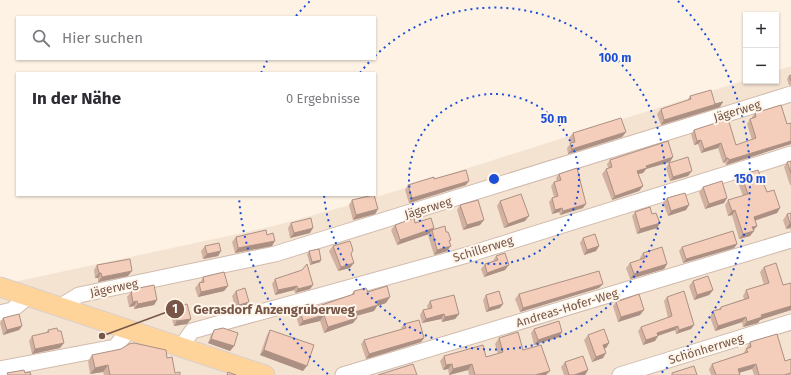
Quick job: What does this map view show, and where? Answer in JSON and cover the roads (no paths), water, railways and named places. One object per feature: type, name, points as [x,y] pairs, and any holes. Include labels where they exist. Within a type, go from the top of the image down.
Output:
[{"type":"main road","points":[[0,287],[265,375]]},
{"type":"street","name":"Jägerweg","points":[[61,306],[79,295],[275,254],[791,94]]},
{"type":"street","name":"Schillerweg","points":[[181,347],[192,331],[467,255],[791,154]]},
{"type":"street","name":"Andreas-Hofer-Weg","points":[[343,375],[791,240]]},
{"type":"street","points":[[0,313],[12,310],[29,296]]},
{"type":"street","name":"Schönherrweg","points":[[620,375],[791,322]]},
{"type":"street","points":[[0,369],[115,347],[130,329]]},
{"type":"place","name":"Gerasdorf Anzengruberweg","points":[[102,336]]}]
